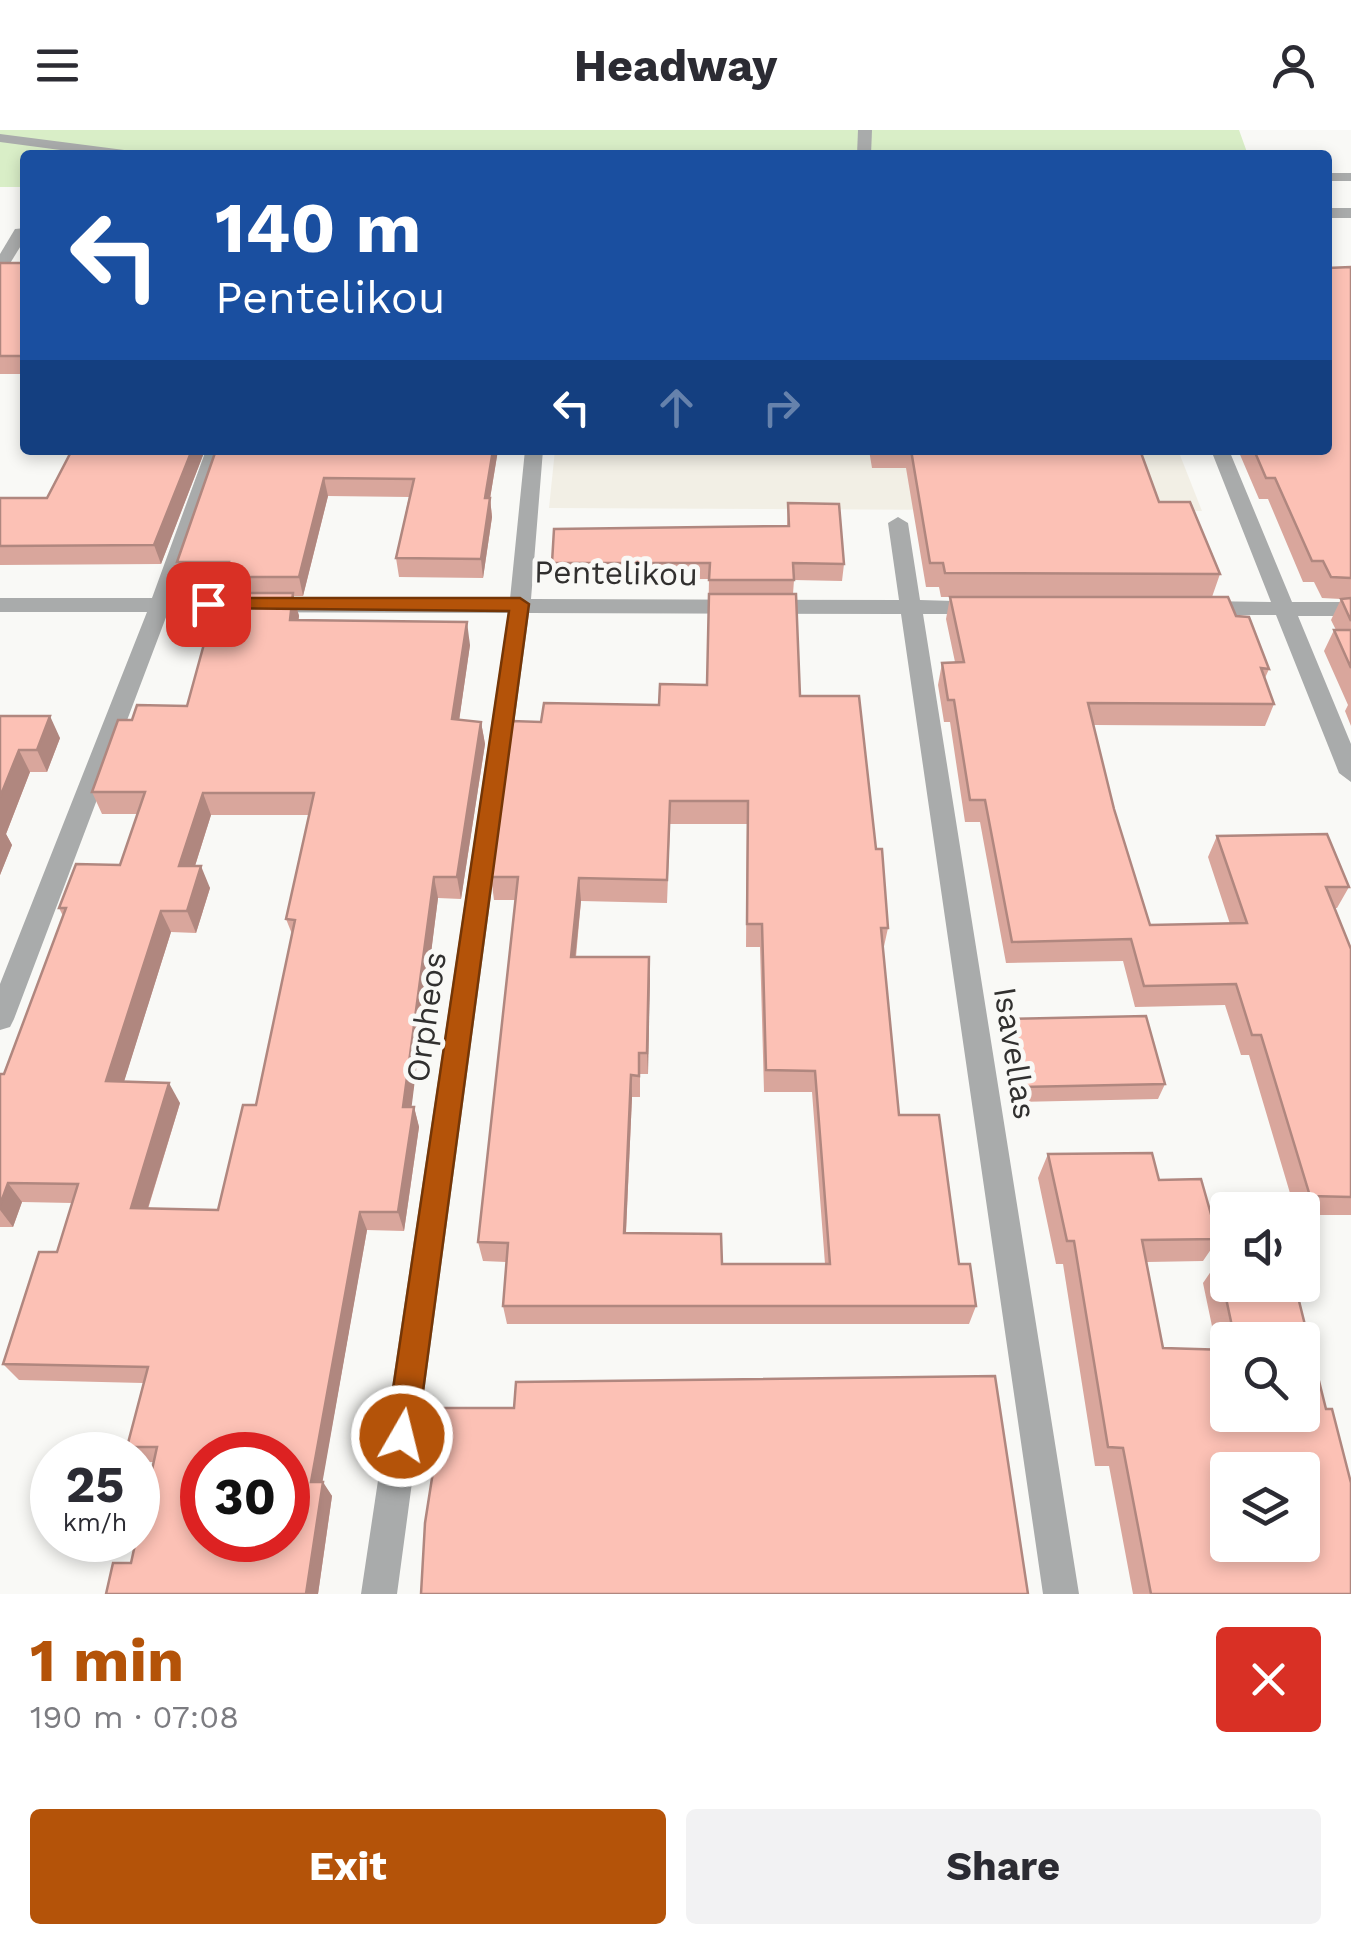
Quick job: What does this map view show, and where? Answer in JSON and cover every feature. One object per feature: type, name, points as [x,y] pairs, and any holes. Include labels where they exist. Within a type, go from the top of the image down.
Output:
[{"type":"street","points":[[0,138],[93,150]]},
{"type":"street","points":[[0,267],[20,234]]},
{"type":"street","points":[[0,1020],[161,604],[213,455]]},
{"type":"street","name":"Orpheos","points":[[379,1594],[520,604],[534,455]]},
{"type":"street","points":[[1222,455],[1351,773]]},
{"type":"street","name":"Isavellas","points":[[898,523],[1061,1594]]},
{"type":"street","name":"Pentelikou","points":[[0,605],[1012,607]]},
{"type":"street","points":[[1185,608],[1351,609]]},
{"type":"shaded area","points":[[554,455],[1180,455],[1202,511],[549,508]]},
{"type":"green space","points":[[0,130],[1239,130],[1246,150],[20,150],[20,187],[0,187]]},
{"type":"building","points":[[0,263],[20,263],[20,356],[0,356]]},
{"type":"building","points":[[1351,267],[1351,578],[1331,577],[1323,561],[1312,561],[1275,478],[1266,478],[1256,455],[1332,455],[1332,268]]},
{"type":"building","points":[[69,455],[190,455],[154,545],[0,546],[0,498],[47,498]]},
{"type":"building","points":[[214,455],[492,455],[481,559],[396,558],[414,479],[324,478],[299,577],[225,577],[229,562],[177,562]]},
{"type":"building","points":[[912,455],[1142,455],[1159,502],[1190,502],[1220,574],[945,573],[943,563],[930,563]]},
{"type":"building","points":[[788,503],[839,504],[844,564],[793,563],[794,580],[709,580],[710,563],[552,563],[554,529],[789,526]]},
{"type":"building","points":[[218,593],[293,593],[290,620],[467,622],[452,719],[481,722],[457,877],[434,877],[403,1107],[414,1107],[398,1212],[360,1212],[311,1482],[323,1482],[306,1594],[106,1594],[113,1563],[160,1562],[160,1432],[131,1432],[148,1367],[3,1364],[39,1252],[57,1252],[78,1184],[8,1183],[0,1205],[0,1074],[4,1074],[66,908],[59,908],[76,864],[120,865],[145,792],[92,792],[118,720],[132,720],[137,705],[187,706]],"holes":[[[203,793],[314,793],[286,919],[295,920],[256,1105],[243,1105],[218,1210],[131,1208],[169,1083],[106,1081],[161,911],[187,911],[201,866],[179,866]]]},
{"type":"building","points":[[709,594],[796,594],[800,696],[859,696],[876,849],[882,849],[888,928],[881,928],[899,1115],[939,1115],[959,1264],[970,1264],[976,1306],[503,1306],[508,1243],[478,1242],[518,877],[491,877],[512,721],[541,722],[544,703],[659,705],[660,684],[707,685]],"holes":[[[670,801],[748,801],[747,924],[762,924],[766,1070],[815,1071],[830,1264],[722,1264],[721,1234],[624,1233],[631,1075],[639,1076],[639,1053],[647,1053],[649,957],[571,957],[579,878],[667,880]]]},
{"type":"building","points":[[950,597],[1228,597],[1236,616],[1249,617],[1269,669],[1261,668],[1274,704],[1088,703],[1114,809],[1150,925],[1247,923],[1217,836],[1327,834],[1349,887],[1326,887],[1351,949],[1351,1197],[1309,1192],[1261,1035],[1252,1035],[1236,984],[1144,986],[1131,939],[1012,942],[985,800],[970,800],[954,700],[948,700],[942,663],[964,662]]},
{"type":"building","points":[[1351,598],[1351,621],[1341,599]]},
{"type":"building","points":[[1334,630],[1351,630],[1351,668]]},
{"type":"building","points":[[0,716],[50,716],[37,750],[19,750],[0,797]]},
{"type":"building","points":[[1146,1016],[1165,1084],[1021,1087],[1008,1019]]},
{"type":"building","points":[[1152,1153],[1159,1180],[1201,1179],[1210,1211],[1210,1239],[1142,1240],[1163,1348],[1210,1349],[1210,1432],[1320,1432],[1320,1385],[1326,1409],[1332,1409],[1351,1483],[1351,1594],[1151,1594],[1123,1448],[1108,1447],[1074,1241],[1067,1241],[1048,1154]]},
{"type":"building","points":[[1227,1302],[1299,1302],[1304,1322],[1231,1322]]},
{"type":"building","points":[[995,1376],[1028,1594],[421,1594],[425,1523],[443,1408],[514,1408],[516,1382]]},
{"type":"route","points":[[208,604],[520,604],[402,1436]]}]
